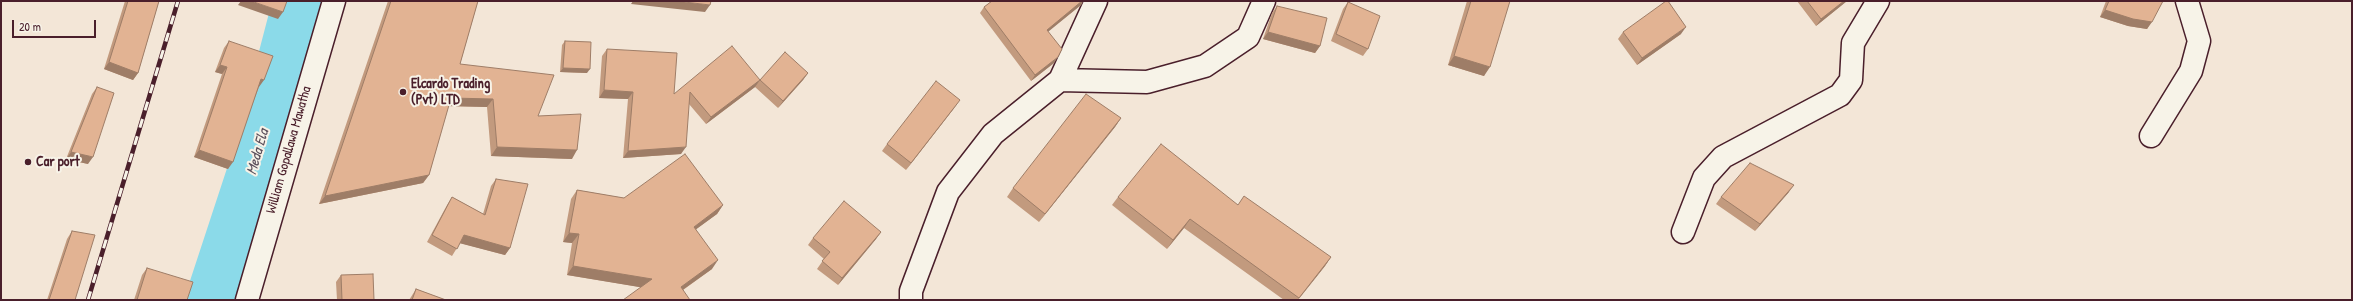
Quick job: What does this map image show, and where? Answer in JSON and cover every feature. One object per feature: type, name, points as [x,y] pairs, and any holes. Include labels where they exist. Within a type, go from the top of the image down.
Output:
[{"type":"street","name":"William Gopallawa Mawatha","points":[[246,300],[334,1]]},
{"type":"street","points":[[911,300],[911,291],[948,192],[993,134],[1060,80],[1096,1]]},
{"type":"street","points":[[1060,80],[1147,82],[1205,66],[1248,37],[1264,1]]},
{"type":"street","points":[[1683,232],[1704,178],[1722,157],[1840,96],[1851,80],[1852,44],[1878,1]]},
{"type":"street","points":[[2151,136],[2190,72],[2199,41],[2187,1]]},
{"type":"building","points":[[128,1],[159,1],[138,73],[109,62]]},
{"type":"building","points":[[251,1],[287,1],[283,12]]},
{"type":"building","name":"Elcardo Trading (Pvt) LTD","points":[[391,1],[478,1],[460,64],[554,75],[538,116],[581,114],[577,150],[497,147],[493,99],[451,98],[429,175],[325,196]]},
{"type":"building","points":[[676,1],[711,1],[710,5]]},
{"type":"building","points":[[992,1],[1082,1],[1047,30],[1062,49],[1058,57],[1035,75],[984,7]]},
{"type":"building","points":[[1471,1],[1510,1],[1490,67],[1454,56]]},
{"type":"building","points":[[1668,1],[1686,27],[1642,58],[1623,32]]},
{"type":"building","points":[[1807,1],[1844,1],[1821,19]]},
{"type":"building","points":[[2109,1],[2163,1],[2152,22],[2133,19],[2105,10]]},
{"type":"building","points":[[1348,2],[1380,16],[1368,49],[1336,34]]},
{"type":"building","points":[[1277,6],[1327,18],[1320,46],[1268,32]]},
{"type":"building","points":[[229,41],[273,56],[264,80],[261,79],[233,162],[199,150],[227,67],[220,65]]},
{"type":"building","points":[[565,41],[591,42],[590,69],[563,68]]},
{"type":"building","points":[[732,46],[760,80],[711,117],[690,92],[686,147],[628,151],[633,92],[604,90],[607,49],[677,53],[674,94]]},
{"type":"building","points":[[785,52],[808,73],[783,101],[760,80]]},
{"type":"building","points":[[936,81],[960,100],[911,163],[887,144]]},
{"type":"building","points":[[97,87],[114,93],[93,157],[71,152]]},
{"type":"building","points":[[1086,94],[1121,118],[1045,214],[1013,188]]},
{"type":"building","points":[[1161,144],[1238,205],[1244,196],[1331,257],[1299,298],[1190,219],[1173,240],[1118,197]]},
{"type":"building","points":[[685,154],[723,205],[694,227],[718,260],[681,287],[690,300],[623,300],[652,279],[573,266],[579,234],[569,233],[577,190],[624,198]]},
{"type":"building","points":[[1750,163],[1794,185],[1760,224],[1721,197]]},
{"type":"building","points":[[496,179],[528,184],[510,248],[464,235],[457,249],[432,235],[452,197],[485,215]]},
{"type":"building","points":[[844,201],[881,232],[842,278],[822,261],[830,252],[813,238]]},
{"type":"building","points":[[72,231],[95,235],[75,300],[49,300]]},
{"type":"building","points":[[147,268],[193,282],[187,300],[137,300]]},
{"type":"building","points":[[373,274],[374,300],[342,300],[341,275]]},
{"type":"building","points":[[416,289],[446,300],[412,300]]},
{"type":"waterway","name":"Meda Ela","points":[[210,300],[258,154],[298,1]]},
{"type":"railway","points":[[88,300],[178,1]]},
{"type":"place","name":"Elcardo Trading (Pvt) LTD","points":[[403,92]]},
{"type":"place","name":"Car port","points":[[28,162]]}]
